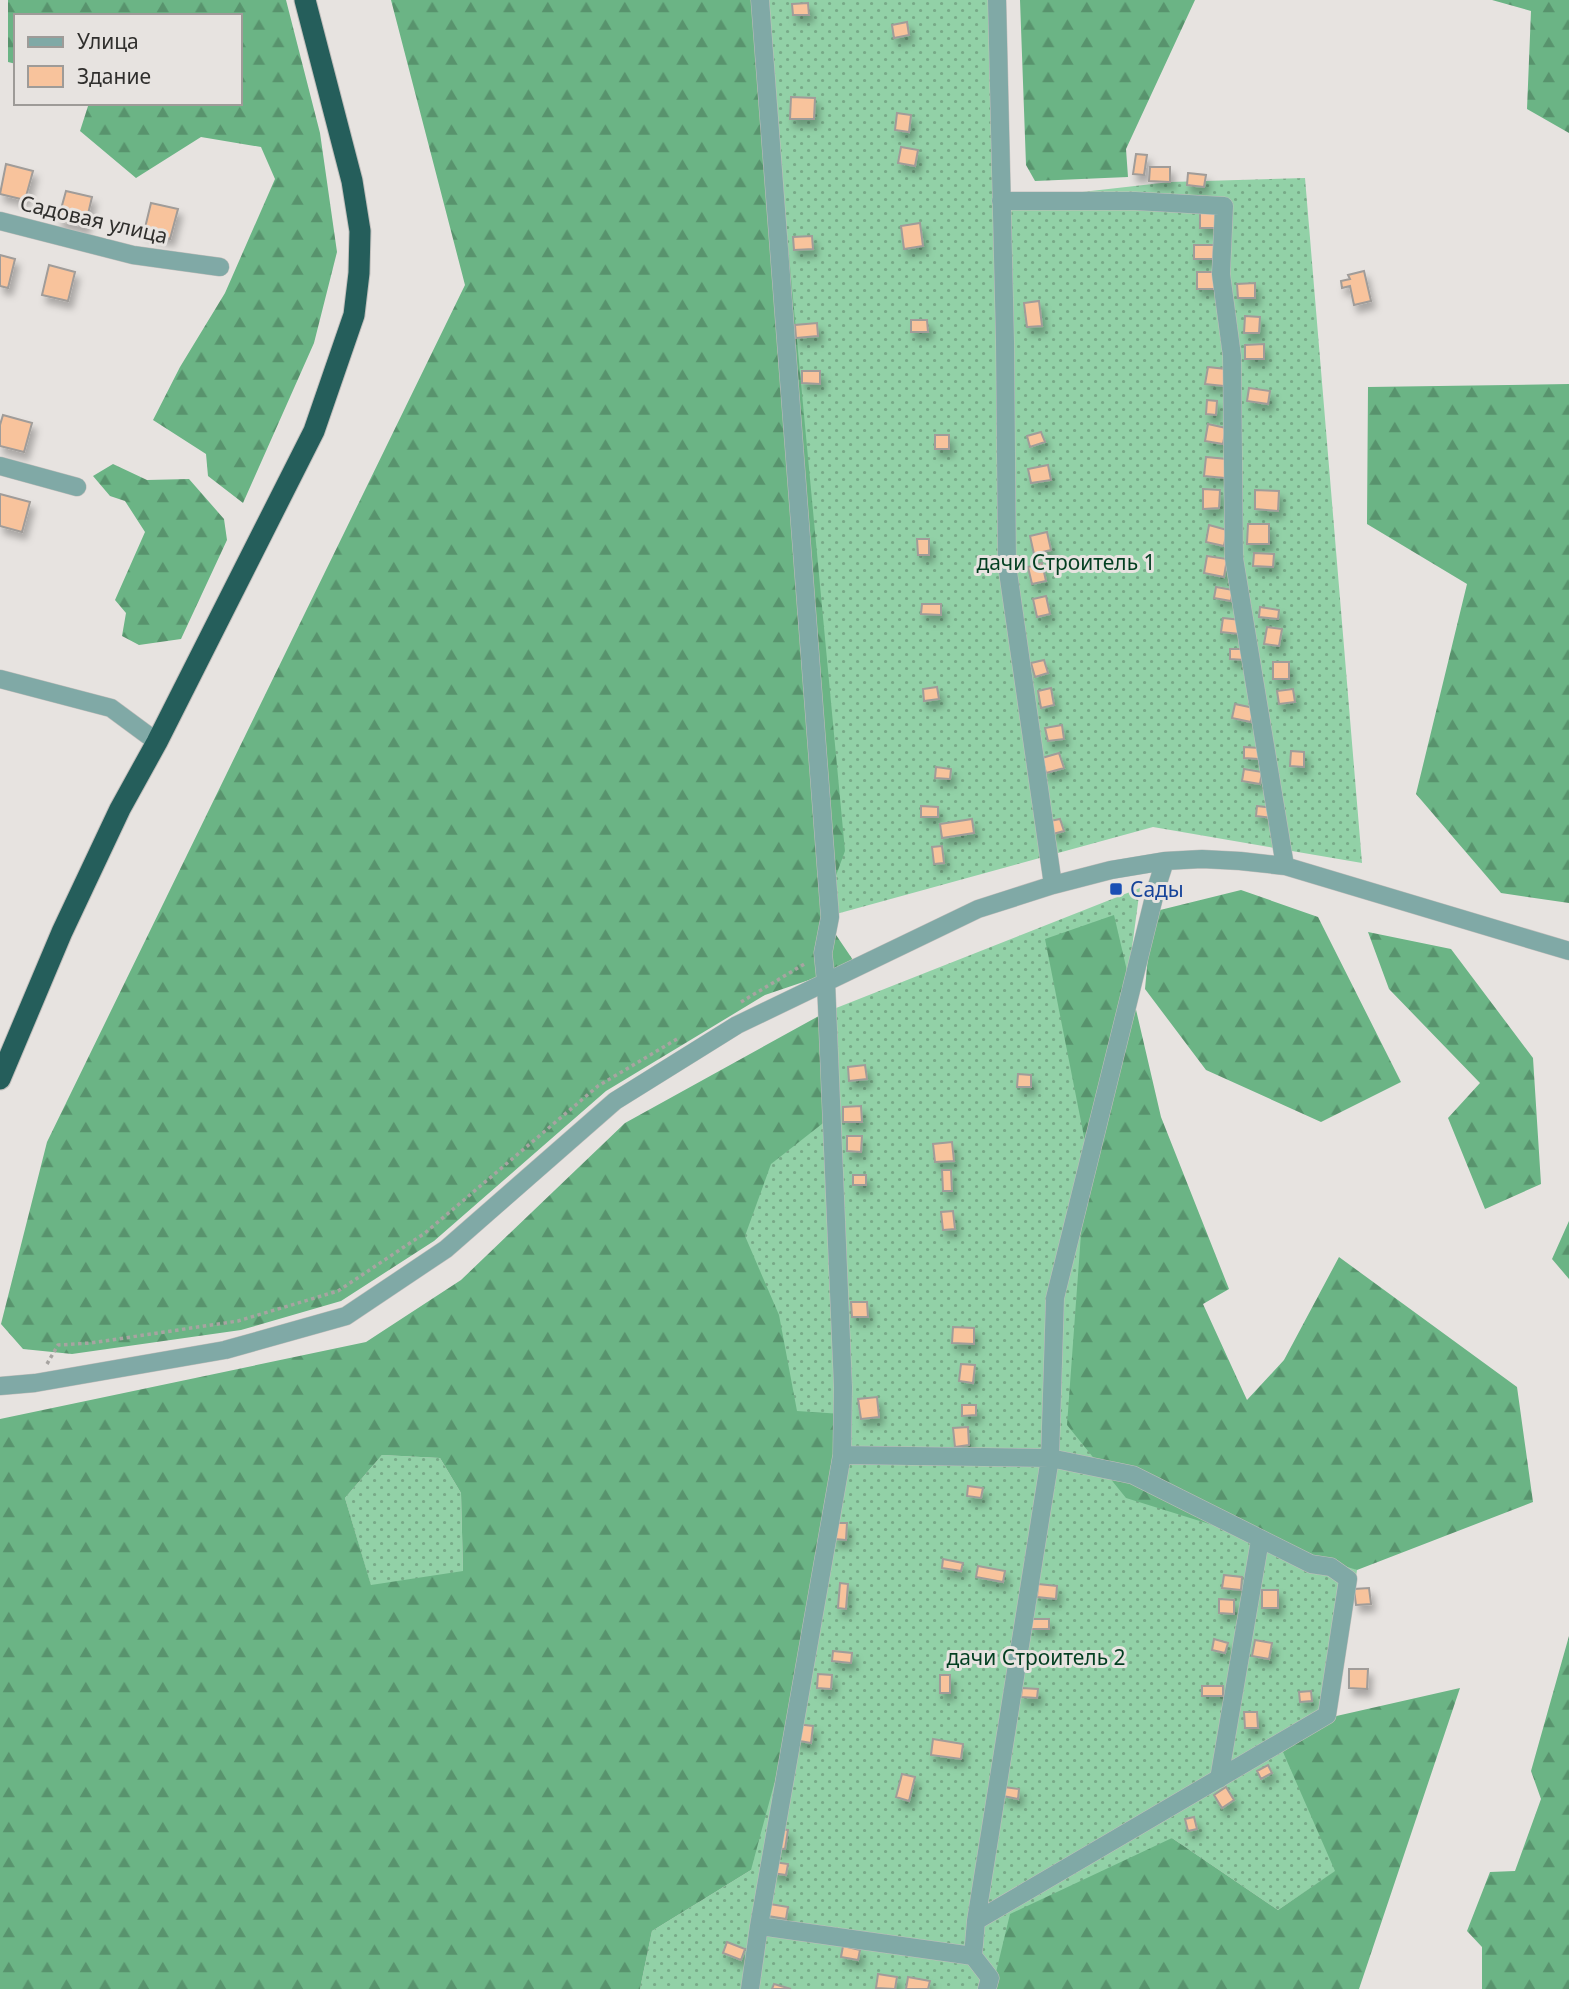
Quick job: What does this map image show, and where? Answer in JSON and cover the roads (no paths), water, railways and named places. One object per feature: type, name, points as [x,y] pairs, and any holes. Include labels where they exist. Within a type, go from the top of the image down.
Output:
[{"type":"highway","points":[[0,1079],[62,932],[120,809],[314,431],[354,315],[360,231],[352,181],[305,0]]},
{"type":"street","points":[[750,1989],[842,1455],[843,1387],[827,982],[823,953],[830,917],[760,0]]},
{"type":"street","points":[[997,0],[1007,565],[1053,885]]},
{"type":"street","points":[[1001,201],[1135,201],[1224,206],[1221,274],[1232,356],[1234,558],[1285,866]]},
{"type":"street","name":"Садовая улица","points":[[0,221],[133,255],[220,267]]},
{"type":"street","points":[[0,466],[77,487]]},
{"type":"street","points":[[0,679],[111,708],[157,741]]},
{"type":"street","points":[[0,1386],[35,1383],[225,1350],[346,1316],[446,1249],[615,1101],[737,1025],[978,909],[1053,885],[1111,870],[1165,861],[1202,859],[1285,866],[1569,951]]},
{"type":"street","points":[[987,1989],[990,1978],[973,1956],[976,1921],[1050,1458],[1055,1298],[1165,861]]},
{"type":"street","points":[[842,1455],[1050,1458],[1133,1475],[1311,1564],[1331,1567],[1348,1579],[1327,1715],[976,1921]]},
{"type":"street","points":[[1219,1779],[1260,1540]]},
{"type":"street","points":[[759,1926],[973,1956]]},
{"type":"place","name":"Сады","points":[[1116,889]]},
{"type":"park label","name":"дачи Строитель 1","points":[[1066,562]]},
{"type":"park label","name":"дачи Строитель 2","points":[[1036,1657]]}]
